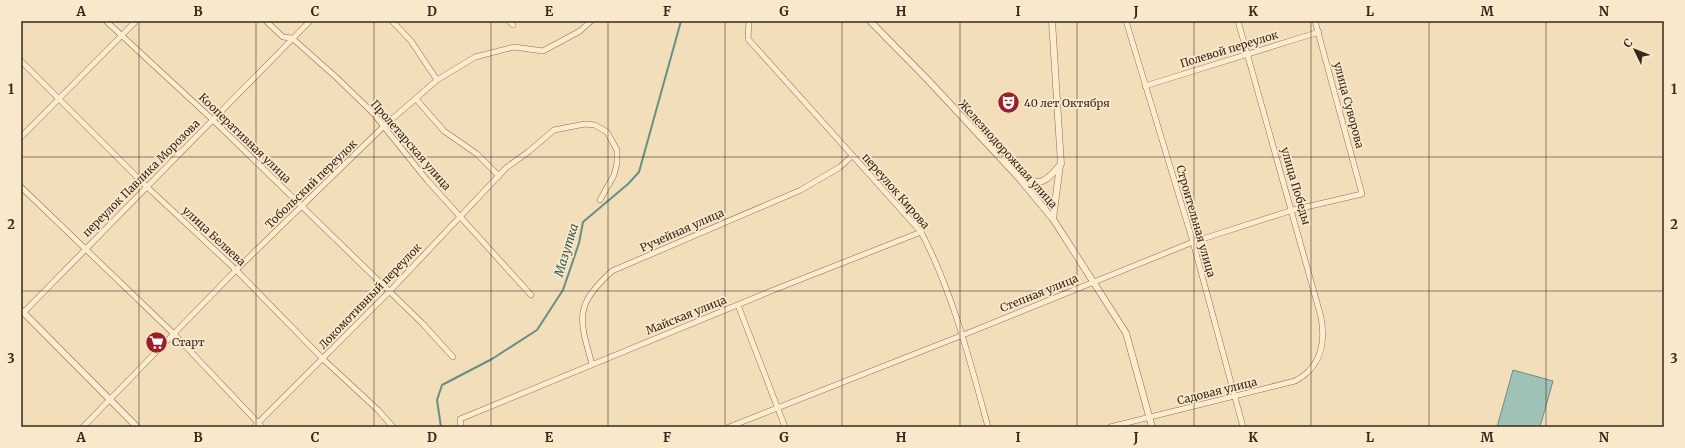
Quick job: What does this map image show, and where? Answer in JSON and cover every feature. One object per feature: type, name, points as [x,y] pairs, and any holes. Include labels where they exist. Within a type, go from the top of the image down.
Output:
[{"type":"street","name":"Кооперативная улица","points":[[106,21],[213,120],[302,206],[422,323],[453,357]]},
{"type":"street","points":[[21,137],[136,21]]},
{"type":"street","name":"Пролетарская улица","points":[[266,21],[283,37],[292,38],[337,78],[384,126],[427,180],[531,295]]},
{"type":"street","name":"переулок Павлика Морозова","points":[[22,312],[310,21]]},
{"type":"street","points":[[392,21],[411,41],[438,80]]},
{"type":"street","name":"Тобольский переулок","points":[[83,427],[175,335],[236,270],[384,126],[438,80],[475,57],[514,47],[543,51],[580,30],[592,21]]},
{"type":"street","name":"переулок Кирова","points":[[749,21],[748,39],[921,232],[929,247],[963,335],[988,427]]},
{"type":"street","name":"Железнодорожная улица","points":[[870,21],[927,79],[1018,177],[1053,219],[1126,333],[1152,427]]},
{"type":"street","points":[[1052,21],[1061,164],[1053,219]]},
{"type":"street","name":"Строительная улица","points":[[1126,21],[1193,242],[1244,427]]},
{"type":"street","name":"улица Победы","points":[[1238,21],[1293,210],[1324,332],[1323,345],[1319,358]]},
{"type":"street","name":"улица Суворова","points":[[1315,21],[1362,194]]},
{"type":"street","name":"Полевой переулок","points":[[1145,86],[1319,32]]},
{"type":"street","name":"улица Беляева","points":[[21,61],[59,97],[146,186],[236,270],[323,358],[378,410],[393,427]]},
{"type":"street","points":[[416,99],[444,131],[477,154],[499,176]]},
{"type":"street","name":"Локомотивный переулок","points":[[258,426],[389,292],[506,168],[554,130],[585,124],[595,125],[607,132],[617,150],[617,163],[614,175],[600,200]]},
{"type":"street","name":"Ручейная улица","points":[[592,364],[584,336],[581,314],[588,298],[598,284],[612,271],[801,190],[840,167],[852,156]]},
{"type":"street","points":[[1018,177],[1035,183],[1045,181],[1061,164]]},
{"type":"street","points":[[21,187],[175,335],[258,426]]},
{"type":"street","name":"Степная улица","points":[[729,427],[778,406],[963,335],[1193,242],[1293,210],[1362,194]]},
{"type":"street","name":"Майская улица","points":[[461,427],[460,420],[592,364],[921,232]]},
{"type":"street","points":[[738,305],[785,427]]},
{"type":"street","points":[[22,312],[137,427]]},
{"type":"street","name":"Садовая улица","points":[[1110,427],[1236,397],[1295,381],[1305,376],[1319,358]]},
{"type":"water","points":[[1513,370],[1553,381],[1540,427],[1497,427]]},
{"type":"waterway","name":"Мазутка","points":[[441,427],[437,400],[442,385],[492,359],[537,330],[563,290],[579,243],[583,222],[628,184],[639,172],[681,21]]},
{"type":"place","name":"40 лет Октября","points":[[1009,103]]},
{"type":"place","name":"Старт","points":[[156,342]]}]
